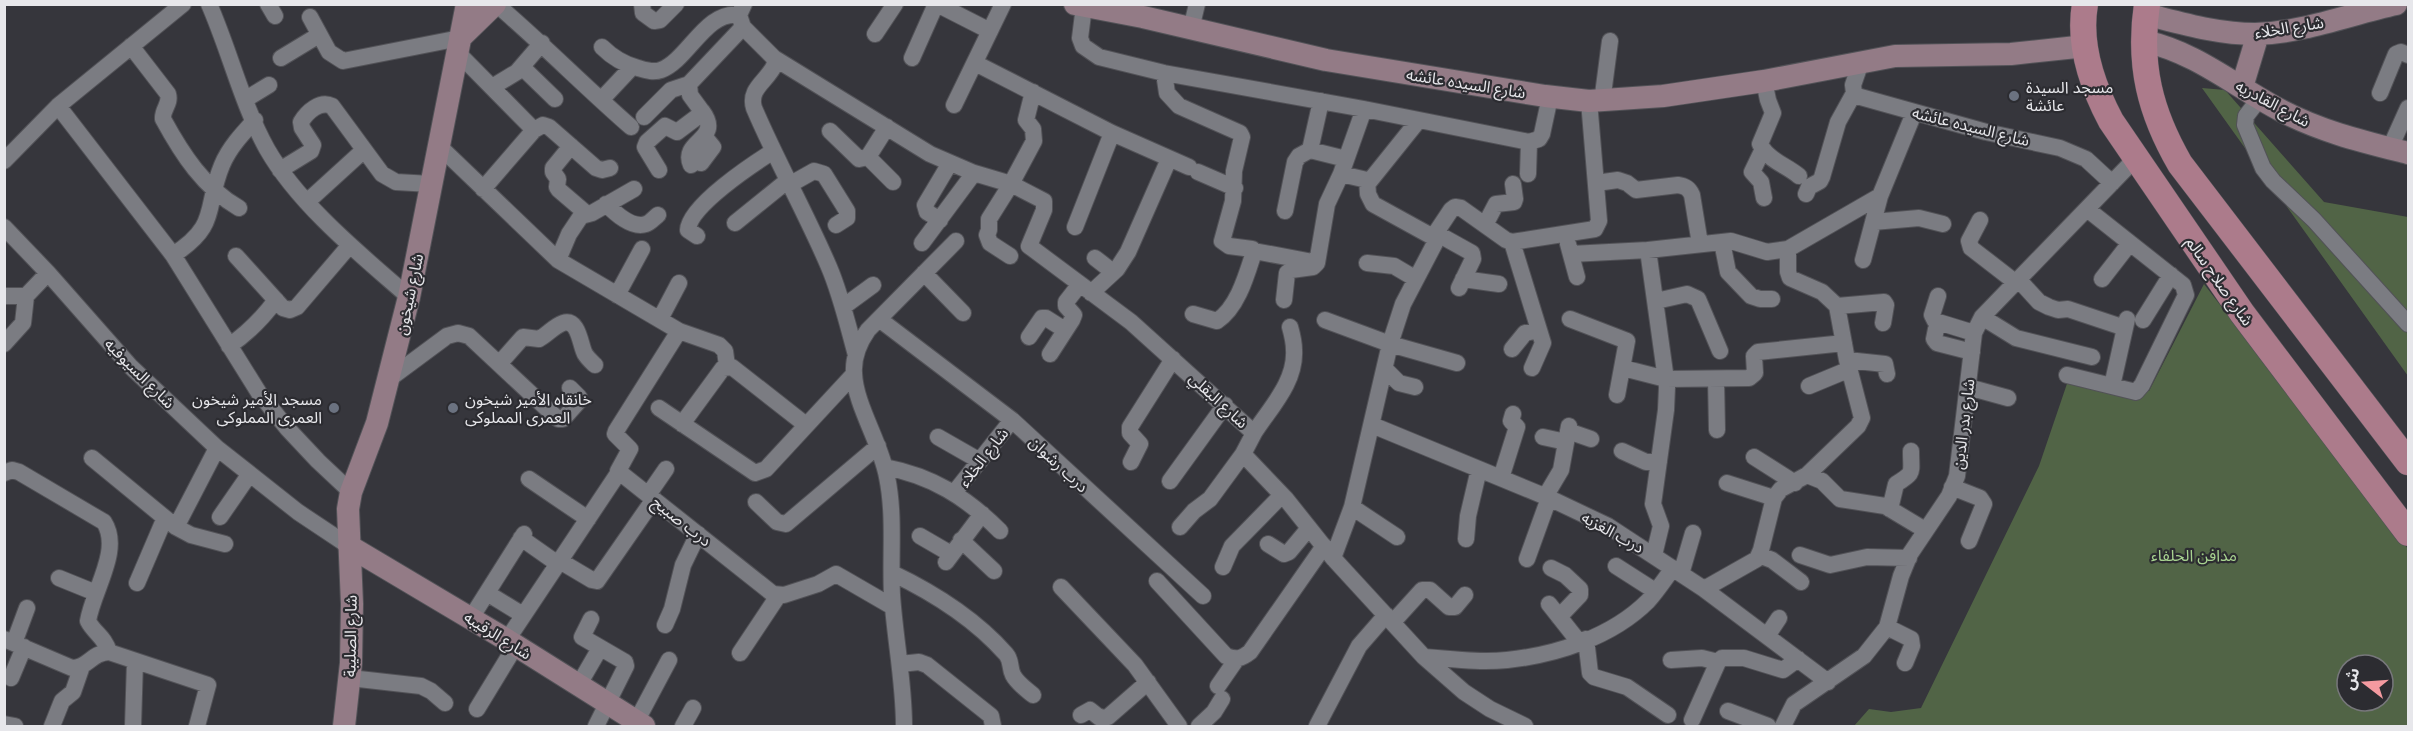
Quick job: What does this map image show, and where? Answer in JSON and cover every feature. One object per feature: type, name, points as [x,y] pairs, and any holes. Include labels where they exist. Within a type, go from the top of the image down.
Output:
[{"type":"main road","name":"شارع شيخون","points":[[349,546],[348,509],[351,492],[377,423],[410,297],[467,4]]},
{"type":"main road","points":[[458,45],[496,4]]},
{"type":"main road","name":"شارع صلاح سالم","points":[[2085,4],[2083,33],[2099,99],[2136,158],[2242,313],[2409,533]]},
{"type":"main road","name":"شارع الخلاء","points":[[2146,9],[2210,30],[2258,34],[2310,26],[2396,4]]},
{"type":"main road","name":"شارع السيده عائشه","points":[[1080,5],[1144,11],[1191,29],[1326,60],[1550,97],[1596,101],[1644,99],[1764,81],[1908,55],[1974,56],[2086,46]]},
{"type":"main road","points":[[2146,9],[2144,66],[2150,96],[2166,139],[2180,164],[2409,462]]},
{"type":"main road","points":[[2251,92],[2258,34]]},
{"type":"main road","name":"شارع القادريه","points":[[2144,41],[2178,51],[2282,111],[2316,126],[2343,136],[2399,150]]},
{"type":"main road","name":"شارع الرقيبه","points":[[349,546],[512,643],[640,724]]},
{"type":"main road","name":"شارع الصليبة","points":[[344,726],[350,678],[352,604],[349,546]]},
{"type":"street","points":[[4,162],[58,106],[183,4]]},
{"type":"street","points":[[496,4],[542,43],[601,100],[637,122],[671,90],[689,84],[735,13]]},
{"type":"street","points":[[642,4],[644,13],[654,21],[660,20],[676,4]]},
{"type":"street","points":[[874,34],[895,4]]},
{"type":"street","points":[[912,58],[937,4],[990,31]]},
{"type":"street","points":[[954,105],[1002,4]]},
{"type":"street","points":[[1191,29],[1197,4]]},
{"type":"street","points":[[1080,5],[1080,38],[1083,46],[1090,53],[1164,73],[1529,142],[1539,139],[1542,134],[1550,97]]},
{"type":"street","points":[[213,6],[246,99],[266,147],[280,170],[350,244],[410,297]]},
{"type":"street","points":[[735,13],[774,58],[930,154],[1011,184]]},
{"type":"street","points":[[602,47],[611,56],[632,67],[652,72],[660,71],[670,65],[718,18],[735,13]]},
{"type":"street","points":[[309,17],[332,56],[342,61],[458,45],[492,87],[534,130]]},
{"type":"street","points":[[281,58],[319,35]]},
{"type":"street","points":[[1170,565],[1154,584],[1226,656],[1236,660],[1250,652],[1329,552],[1352,507],[1390,344],[1403,304],[1435,243],[1434,235],[1450,210],[1455,207],[1461,208],[1512,242],[1593,231],[1598,226],[1596,101],[1610,41]]},
{"type":"street","points":[[492,87],[510,78],[542,43]]},
{"type":"street","points":[[131,46],[168,94],[169,102],[163,113],[163,119],[204,182],[214,192],[239,208]]},
{"type":"street","points":[[2380,93],[2396,54],[2401,52],[2409,54]]},
{"type":"street","points":[[774,58],[775,64],[772,70],[754,91],[752,101],[772,152],[829,267],[856,356]]},
{"type":"street","points":[[1806,194],[1807,188],[1820,181],[1822,177],[1838,122],[1854,93],[1853,85],[1861,62]]},
{"type":"street","points":[[975,63],[1112,133],[1235,188]]},
{"type":"street","points":[[522,67],[555,99]]},
{"type":"street","points":[[601,100],[632,67]]},
{"type":"street","points":[[1164,73],[1167,93],[1179,106],[1240,133],[1242,143],[1234,171],[1235,188],[1222,241],[1229,246],[1317,263]]},
{"type":"street","points":[[1764,81],[1773,113],[1760,144],[1769,158],[1785,165],[1799,176]]},
{"type":"street","points":[[689,84],[690,94],[708,120],[709,126],[704,136],[713,147],[696,164]]},
{"type":"street","points":[[246,99],[269,85]]},
{"type":"street","points":[[1010,256],[990,243],[987,235],[988,219],[1011,184],[1034,141],[1033,129],[1026,120],[1033,92]]},
{"type":"street","points":[[2251,92],[2245,125],[2263,168],[2409,324]]},
{"type":"street","name":"شارع السيده عائشه","points":[[1854,93],[1914,113],[2060,148],[2086,159],[2112,183]]},
{"type":"street","points":[[1285,211],[1295,162],[1299,156],[1310,150],[1321,101]]},
{"type":"street","points":[[280,170],[311,151],[313,145],[302,129],[301,122],[302,118],[322,104],[332,106],[382,174],[396,182],[431,184]]},
{"type":"street","points":[[58,106],[173,255],[259,393],[287,428],[351,492]]},
{"type":"street","points":[[2399,150],[2409,108]]},
{"type":"street","points":[[1284,300],[1287,273],[1313,267],[1317,263],[1325,211],[1364,109]]},
{"type":"street","points":[[659,170],[645,147],[647,142],[665,126],[677,132],[702,111]]},
{"type":"street","points":[[1863,260],[1880,196],[1914,113]]},
{"type":"street","points":[[173,255],[190,245],[203,230],[211,211],[222,165],[236,141],[255,120]]},
{"type":"street","points":[[1418,121],[1369,182],[1368,195],[1373,204],[1472,253],[1473,259],[1461,284],[1499,284]]},
{"type":"street","points":[[483,189],[534,130],[543,125],[549,127],[596,168],[602,170],[610,168]]},
{"type":"street","points":[[830,131],[859,159],[868,157],[887,127]]},
{"type":"street","points":[[1075,227],[1100,186],[1112,133]]},
{"type":"street","points":[[1528,174],[1529,142]]},
{"type":"street","points":[[439,146],[558,260],[679,331],[718,345],[725,351],[727,366]]},
{"type":"street","points":[[571,146],[553,168],[553,172],[558,179],[559,190],[587,214]]},
{"type":"street","points":[[1763,149],[1752,172],[1761,182],[1764,198]]},
{"type":"street","points":[[308,201],[364,150]]},
{"type":"street","points":[[1310,150],[1344,166],[1369,182]]},
{"type":"street","points":[[697,236],[688,230],[696,214],[721,188],[772,152]]},
{"type":"street","points":[[868,157],[892,182]]},
{"type":"street","name":"شارع بدر الدين","points":[[1783,726],[1794,704],[1864,656],[1887,627],[1901,576],[1909,558],[1952,487],[1961,455],[1974,333],[1982,317],[2136,158]]},
{"type":"street","points":[[1050,354],[1074,315],[1066,306],[1066,302],[1113,272],[1138,234],[1169,159]]},
{"type":"street","points":[[940,220],[927,212],[925,205],[950,163]]},
{"type":"street","points":[[735,223],[788,183],[814,171],[824,174],[847,211],[847,218],[836,225]]},
{"type":"street","points":[[921,243],[974,172]]},
{"type":"street","points":[[1596,183],[1618,180],[1636,190],[1685,186],[1690,189],[1692,195],[1700,244]]},
{"type":"street","name":"شارع البقلي","points":[[1011,184],[1044,201],[1044,210],[1029,246],[1131,322],[1254,433],[1243,454],[1282,495],[1329,552],[1424,657],[1464,692],[1490,710],[1525,726]]},
{"type":"street","points":[[1485,225],[1496,204],[1514,202],[1513,184]]},
{"type":"street","points":[[558,260],[576,222],[634,189]]},
{"type":"street","points":[[1570,254],[1648,250],[1731,241],[1767,252],[1788,249],[1880,196]]},
{"type":"street","points":[[606,204],[620,218],[638,224],[646,224],[658,215]]},
{"type":"street","points":[[2067,375],[2130,392],[2140,389],[2186,295],[2183,285],[2087,208]]},
{"type":"street","points":[[1873,222],[1918,218],[1943,224]]},
{"type":"street","points":[[1980,220],[1969,242],[1971,248],[2017,280],[2039,302],[2058,310],[2068,309],[2132,322]]},
{"type":"street","name":"شارع السيوفيه","points":[[4,227],[130,366],[217,448],[298,512],[349,546]]},
{"type":"street","points":[[1565,235],[1577,277]]},
{"type":"street","points":[[904,726],[893,607],[892,507],[885,467],[857,389],[854,374],[856,356],[864,336],[956,241]]},
{"type":"street","points":[[1512,242],[1543,347],[1532,368]]},
{"type":"street","points":[[1722,242],[1728,272],[1751,296],[1772,299]]},
{"type":"street","points":[[2102,279],[2130,243]]},
{"type":"street","points":[[236,256],[286,309],[297,307],[350,244]]},
{"type":"street","points":[[617,295],[642,249]]},
{"type":"street","points":[[1704,589],[1753,562],[1759,555],[1774,498],[1781,489],[1801,479],[1858,426],[1862,418],[1837,306],[1822,292],[1790,278],[1788,249]]},
{"type":"street","points":[[1648,250],[1666,379],[1666,410],[1653,504],[1661,526],[1654,555]]},
{"type":"street","points":[[1193,314],[1217,321],[1224,317],[1244,282],[1254,251]]},
{"type":"street","points":[[1095,258],[1113,272]]},
{"type":"street","points":[[1367,263],[1394,266],[1416,279]]},
{"type":"street","points":[[4,344],[22,323],[26,296],[48,273]]},
{"type":"street","points":[[924,273],[963,312]]},
{"type":"street","points":[[2112,386],[2132,322],[2171,276]]},
{"type":"street","points":[[660,320],[679,283]]},
{"type":"street","points":[[843,307],[873,285]]},
{"type":"street","points":[[1656,301],[1687,294],[1698,299],[1720,351]]},
{"type":"street","points":[[4,296],[26,296]]},
{"type":"street","points":[[1938,297],[1932,315],[1935,321],[1974,333]]},
{"type":"street","points":[[229,346],[247,334],[276,300]]},
{"type":"street","points":[[1837,306],[1884,302],[1886,305],[1883,323]]},
{"type":"street","points":[[1982,317],[2016,338],[2092,357]]},
{"type":"street","points":[[1029,337],[1042,318],[1046,318],[1065,330]]},
{"type":"street","name":"درب رشوان","points":[[879,319],[1012,420],[1203,596]]},
{"type":"street","points":[[1570,319],[1627,341],[1617,394]]},
{"type":"street","points":[[1325,320],[1390,344],[1457,363]]},
{"type":"street","points":[[499,364],[523,337],[542,338],[562,323],[568,323],[573,324],[577,330],[586,357],[595,365]]},
{"type":"street","points":[[1254,433],[1280,396],[1293,367],[1294,350],[1290,327]]},
{"type":"street","points":[[1936,329],[1934,339],[1937,343],[1972,352]]},
{"type":"street","points":[[477,709],[512,643],[523,615],[619,472],[618,469],[630,449],[615,434],[616,431],[679,331]]},
{"type":"street","points":[[389,379],[447,336],[458,333],[469,336],[558,419],[563,419],[579,401],[579,397],[570,388]]},
{"type":"street","points":[[1512,350],[1525,333],[1541,336]]},
{"type":"street","points":[[1623,368],[1666,379],[1749,378],[1755,373],[1754,356],[1758,352],[1847,357],[1885,364],[1887,374]]},
{"type":"street","points":[[1809,386],[1847,357]]},
{"type":"street","points":[[1131,462],[1140,444],[1130,433],[1130,427],[1173,359]]},
{"type":"street","points":[[682,424],[723,368],[727,366],[732,367],[806,424]]},
{"type":"street","points":[[1385,369],[1399,383],[1415,387]]},
{"type":"street","points":[[659,408],[756,473],[766,469],[854,374]]},
{"type":"street","points":[[1716,379],[1718,430]]},
{"type":"street","points":[[1968,387],[2008,398]]},
{"type":"street","points":[[1170,482],[1225,405]]},
{"type":"street","points":[[1501,478],[1517,427],[1511,421],[1514,414]]},
{"type":"street","name":"شارع الخلاء","points":[[954,493],[1012,420]]},
{"type":"street","name":"درب الغزيه","points":[[1372,425],[1501,478],[1608,526],[1704,589],[1828,682]]},
{"type":"street","points":[[1543,437],[1567,433],[1591,439]]},
{"type":"street","points":[[1527,559],[1547,498],[1561,470],[1567,433]]},
{"type":"street","points":[[938,437],[980,461]]},
{"type":"street","points":[[756,502],[777,522],[786,524],[878,446]]},
{"type":"street","points":[[137,583],[217,448]]},
{"type":"street","points":[[1623,451],[1646,462],[1659,462]]},
{"type":"street","points":[[1890,514],[1896,484],[1910,475],[1911,451]]},
{"type":"street","points":[[1180,527],[1194,511],[1210,499],[1243,454]]},
{"type":"street","points":[[1754,457],[1801,479],[1822,481],[1840,499],[1879,504],[1890,514],[1925,530]]},
{"type":"street","points":[[92,458],[170,524],[200,538],[225,544]]},
{"type":"street","points":[[885,467],[908,472],[954,493],[1000,531]]},
{"type":"street","points":[[471,618],[523,536],[559,562],[597,581],[651,497],[666,469]]},
{"type":"street","points":[[1466,539],[1468,516],[1479,469]]},
{"type":"street","points":[[4,472],[12,470],[19,472],[104,522],[111,537],[111,545],[88,621],[106,643],[109,652]]},
{"type":"street","name":"درب صبيح","points":[[619,472],[778,596]]},
{"type":"street","points":[[220,517],[249,475]]},
{"type":"street","points":[[530,478],[588,519]]},
{"type":"street","points":[[1727,483],[1774,498]]},
{"type":"street","points":[[1952,487],[1980,498],[1984,504],[1969,541]]},
{"type":"street","points":[[1223,567],[1232,546],[1282,495]]},
{"type":"street","points":[[1352,507],[1397,537]]},
{"type":"street","points":[[921,536],[948,558],[982,514]]},
{"type":"street","points":[[1268,544],[1284,554],[1289,552],[1310,528]]},
{"type":"street","points":[[1424,657],[1471,661],[1506,660],[1539,655],[1582,641],[1625,620],[1648,600],[1677,571],[1693,533]]},
{"type":"street","points":[[665,625],[672,609],[683,565],[698,534]]},
{"type":"street","points":[[962,540],[994,571]]},
{"type":"street","points":[[1759,555],[1772,560],[1802,582]]},
{"type":"street","points":[[1800,555],[1830,565],[1867,557],[1909,558]]},
{"type":"street","points":[[1616,566],[1655,591]]},
{"type":"street","points":[[1551,568],[1565,575],[1580,590],[1580,595],[1554,610],[1582,641],[1590,674],[1627,687],[1668,715]]},
{"type":"street","points":[[892,573],[937,597],[972,623],[1011,660],[1014,677],[1033,695]]},
{"type":"street","points":[[740,653],[778,596],[818,584],[836,574],[893,607]]},
{"type":"street","points":[[59,578],[96,593]]},
{"type":"street","points":[[1061,587],[1108,634],[1148,682],[1179,726]]},
{"type":"street","points":[[1317,726],[1359,646],[1422,590],[1430,590],[1449,607],[1455,607],[1465,595]]},
{"type":"street","points":[[487,592],[523,615]]},
{"type":"street","points":[[11,678],[14,643],[27,608]]},
{"type":"street","points":[[1767,636],[1779,618]]},
{"type":"street","points":[[591,619],[582,637],[626,664],[596,726]]},
{"type":"street","points":[[1887,627],[1911,639],[1912,646],[1905,663]]},
{"type":"street","points":[[14,643],[72,668],[82,666]]},
{"type":"street","points":[[52,726],[62,701],[73,692],[82,666],[95,654],[109,652],[208,686],[197,726]]},
{"type":"street","points":[[578,686],[596,655]]},
{"type":"street","points":[[1692,720],[1718,662],[1729,656],[1744,658],[1783,670],[1798,660]]},
{"type":"street","points":[[1671,660],[1702,658],[1718,662]]},
{"type":"street","points":[[640,724],[669,660]]},
{"type":"street","points":[[1199,726],[1214,712],[1220,693],[1236,660]]},
{"type":"street","points":[[133,726],[135,661]]},
{"type":"street","points":[[900,664],[919,662],[927,665],[991,716],[993,726]]},
{"type":"street","points":[[350,678],[421,686],[445,703]]},
{"type":"street","points":[[1081,715],[1090,710],[1101,718],[1108,717],[1148,682]]},
{"type":"street","points":[[682,726],[693,708]]},
{"type":"street","points":[[1728,711],[1768,726]]},
{"type":"street","points":[[4,724],[15,726]]},
{"type":"green space","points":[[2202,88],[2225,90],[2324,202],[2408,217],[2408,376]]},
{"type":"green space","name":"مدافن الحلفاء","points":[[2204,284],[2408,549],[2408,726],[1854,726],[1869,709],[1891,712],[1921,708],[2039,466],[2072,369],[2149,391]]},
{"type":"place","name":"مسجد السيدة عائشة","points":[[2014,96]]},
{"type":"place","name":"مسجد الأمير شيخون العمرى المملوكى","points":[[334,408]]},
{"type":"place","name":"خانقاه الأمير شيخون العمرى المملوكى","points":[[453,408]]}]
